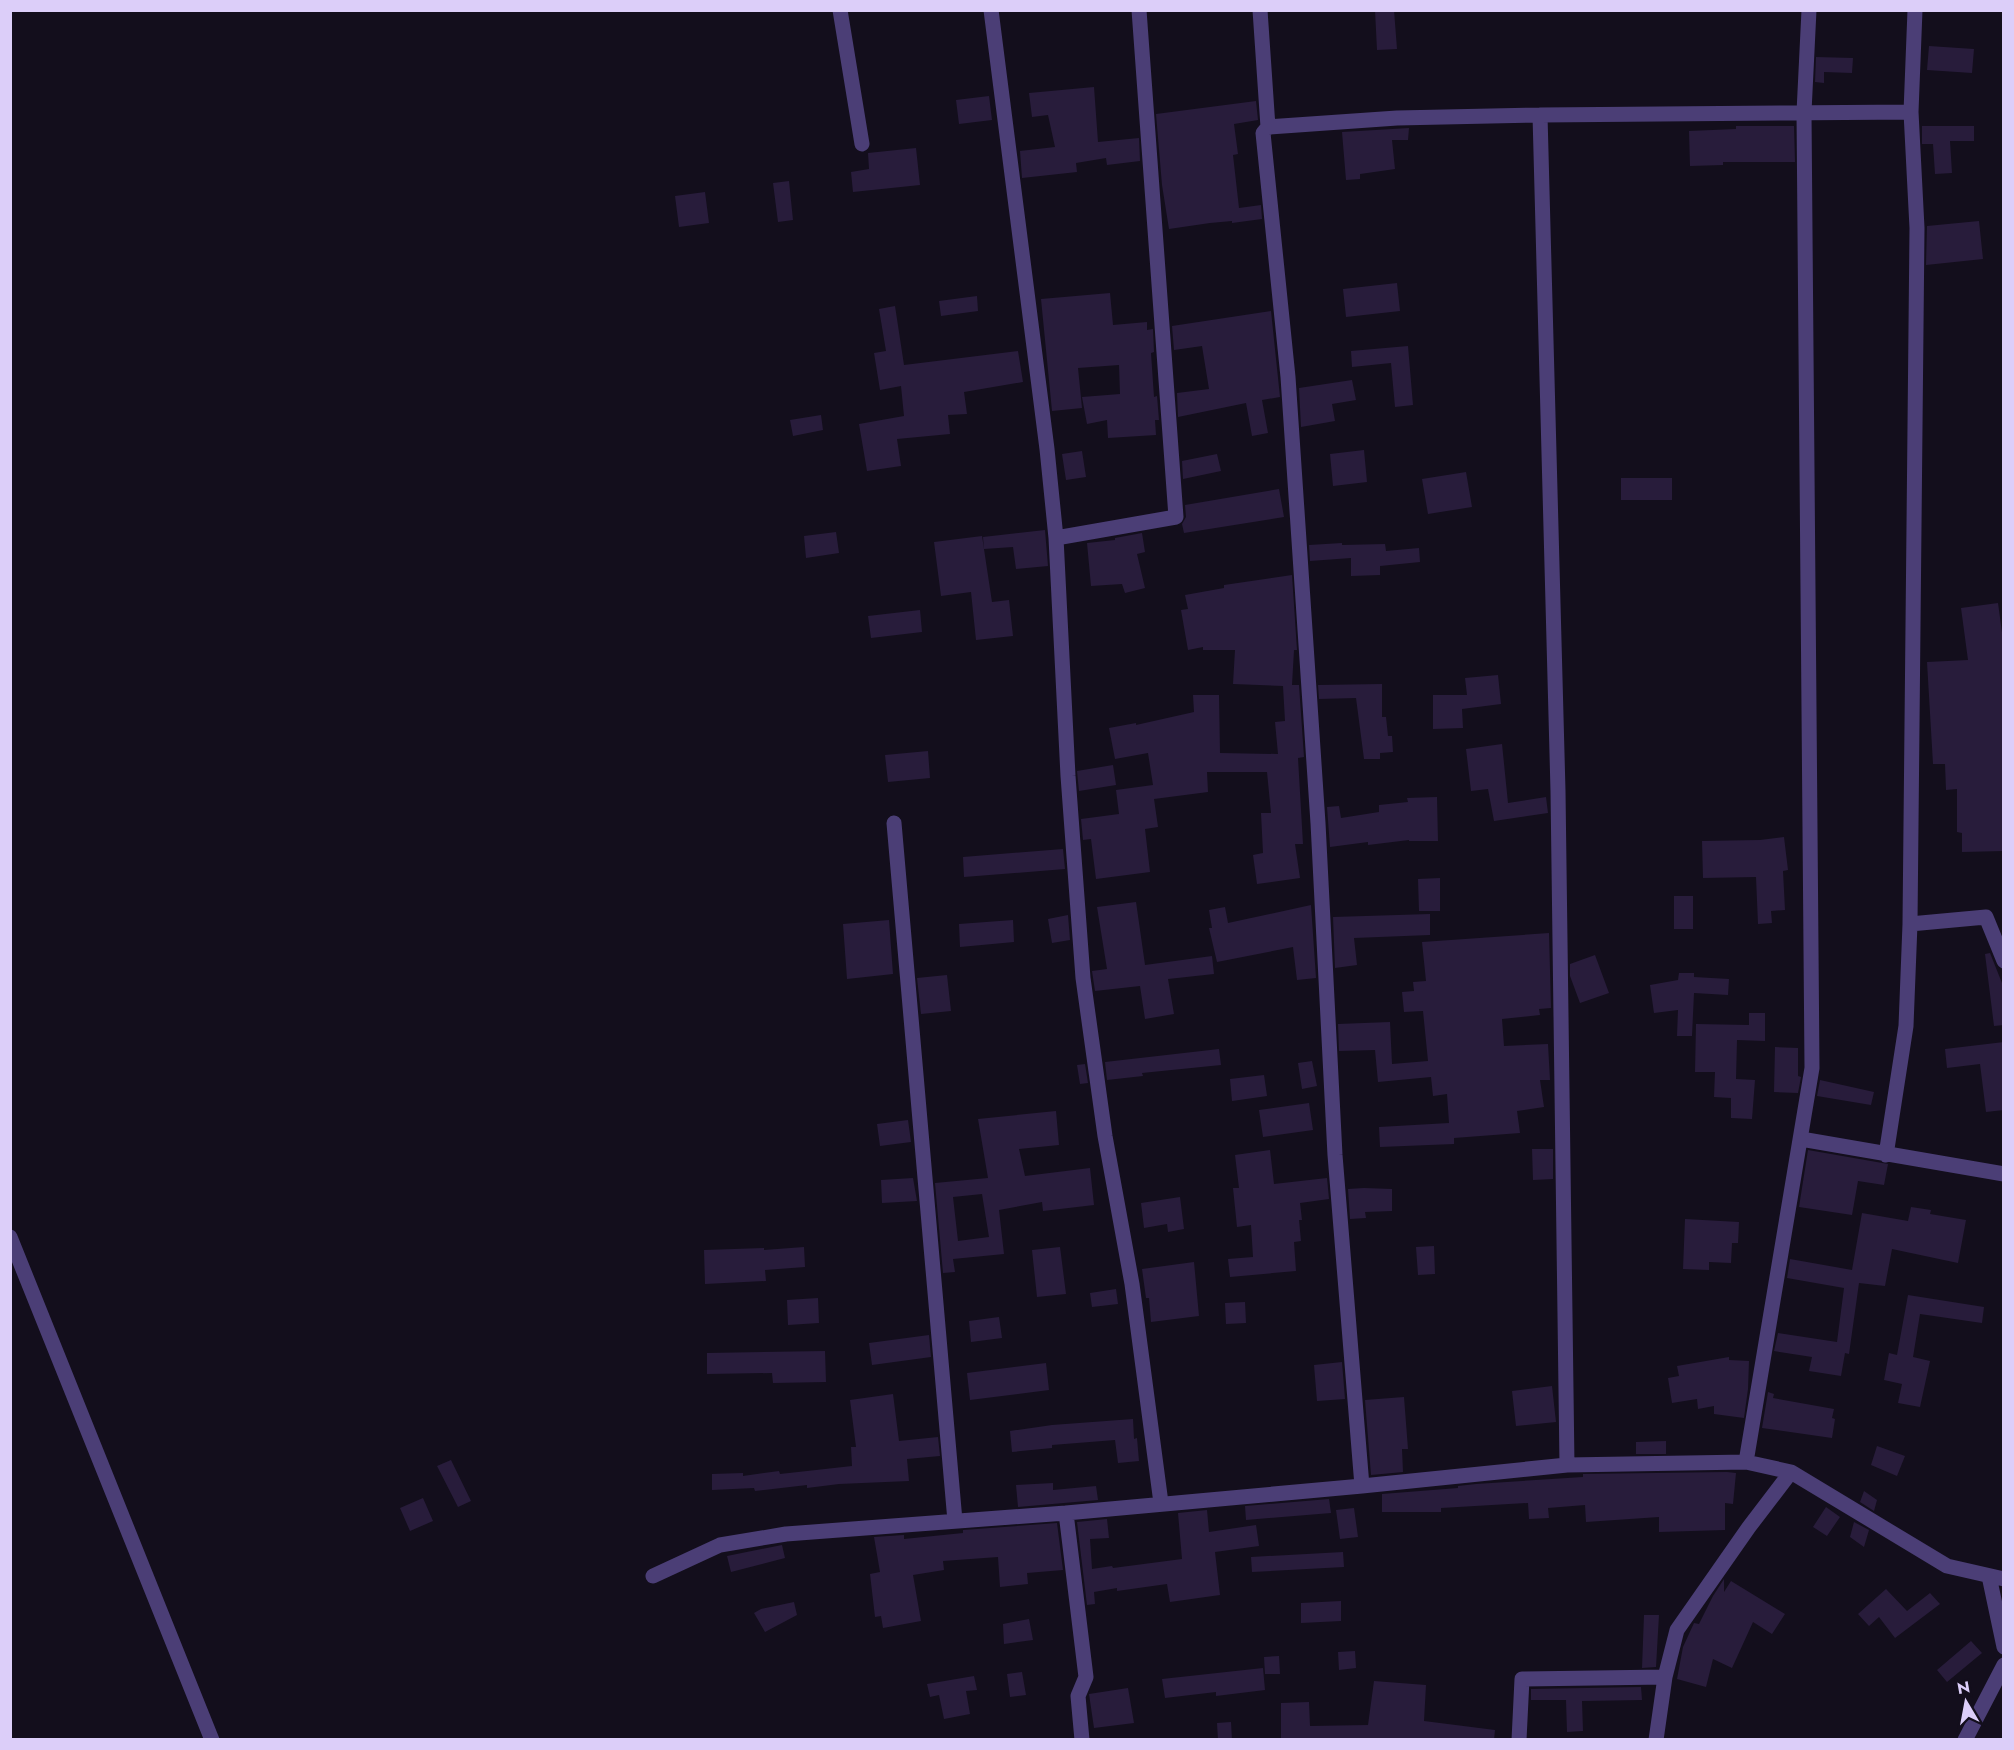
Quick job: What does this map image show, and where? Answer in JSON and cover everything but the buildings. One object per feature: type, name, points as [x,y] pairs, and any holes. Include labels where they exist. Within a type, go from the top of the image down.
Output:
[{"type":"street","points":[[840,10],[862,144]]},
{"type":"street","points":[[991,10],[1047,449],[1056,538],[1068,776],[1083,978],[1105,1136],[1132,1284],[1161,1503]]},
{"type":"street","points":[[1056,538],[1176,517],[1168,436],[1139,10]]},
{"type":"street","points":[[1260,10],[1268,127],[1263,133],[1288,377],[1318,823],[1335,1155],[1362,1486]]},
{"type":"street","points":[[1746,1462],[1812,1068],[1804,112],[1809,10]]},
{"type":"street","points":[[1886,1155],[1906,1026],[1910,924],[1917,228],[1911,112],[1914,10]]},
{"type":"street","points":[[1268,127],[1396,118],[1911,112]]},
{"type":"street","points":[[1540,115],[1558,791],[1567,1465]]},
{"type":"street","points":[[894,823],[955,1521]]},
{"type":"street","points":[[1910,924],[1986,917],[2004,960]]},
{"type":"street","points":[[1800,1139],[2004,1174]]},
{"type":"street","points":[[10,1237],[212,1740]]},
{"type":"street","points":[[653,1576],[720,1545],[786,1534],[1066,1513],[1567,1465],[1746,1462],[1791,1472],[1947,1566],[1996,1577],[2004,1647]]},
{"type":"street","points":[[1656,1740],[1665,1677],[1677,1630],[1749,1527],[1791,1472]]},
{"type":"street","points":[[1066,1513],[1086,1677],[1078,1696],[1082,1740]]},
{"type":"street","points":[[1965,1740],[2004,1665]]},
{"type":"street","points":[[1519,1740],[1522,1679],[1665,1677]]}]
